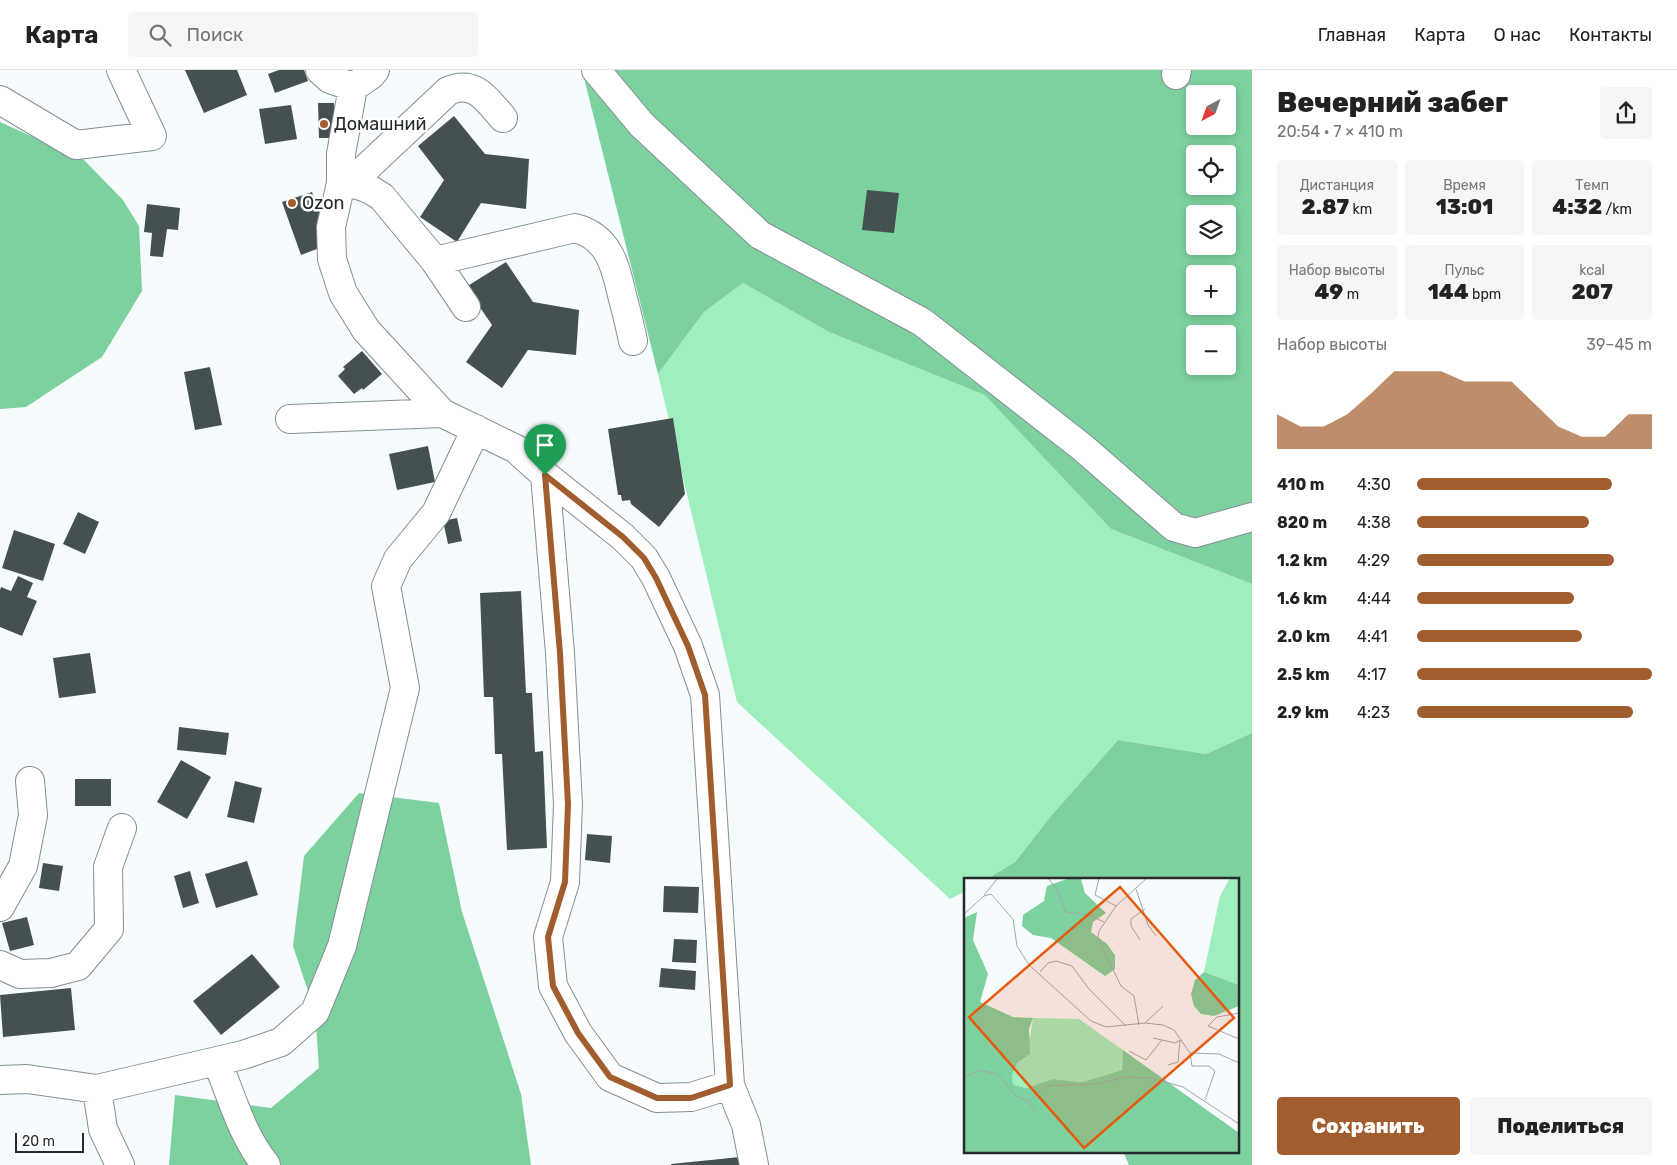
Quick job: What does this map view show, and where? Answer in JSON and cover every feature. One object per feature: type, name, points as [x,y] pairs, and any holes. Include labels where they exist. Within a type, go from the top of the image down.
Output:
[{"type":"street","points":[[0,100],[76,145],[152,136],[121,70]]},
{"type":"street","points":[[320,70],[330,79],[353,87]]},
{"type":"street","points":[[375,70],[371,75],[353,87],[341,154],[344,184],[331,227],[332,259],[343,293],[366,330],[442,413],[516,449],[545,475],[623,537],[644,558],[656,578],[688,646],[705,695],[730,1085],[746,1125],[754,1165]]},
{"type":"street","points":[[596,70],[642,125],[760,235],[922,322],[1082,447],[1174,527],[1195,533],[1252,517]]},
{"type":"street","points":[[344,184],[448,91],[456,87],[475,90],[503,118]]},
{"type":"street","points":[[344,184],[358,185],[382,197],[434,261],[466,307]]},
{"type":"street","points":[[434,261],[575,228],[587,232],[597,239],[607,251],[615,266],[633,341]]},
{"type":"street","points":[[290,419],[442,413]]},
{"type":"street","points":[[0,1080],[27,1079],[98,1090],[243,1055],[281,1042],[315,1012],[342,946],[405,688],[386,586],[398,558],[436,513],[476,429]]},
{"type":"street","points":[[545,475],[560,653],[568,804],[565,882],[548,937],[553,986],[578,1033],[610,1077],[657,1098],[691,1098],[730,1085]]},
{"type":"street","points":[[0,907],[23,866],[33,815],[30,781]]},
{"type":"street","points":[[0,965],[20,974],[51,973],[78,966],[109,929],[108,867],[122,828]]},
{"type":"street","points":[[217,1061],[243,1124],[259,1156],[266,1165]]},
{"type":"street","points":[[98,1090],[103,1129],[120,1165]]},
{"type":"green space","points":[[582,70],[1252,70],[1252,584],[1111,529],[985,395],[829,332],[743,283],[704,312],[658,374]]},
{"type":"green space","points":[[0,122],[84,160],[123,200],[139,226],[142,291],[102,357],[26,407],[0,409]]},
{"type":"green space","points":[[743,283],[829,332],[986,395],[1111,529],[1252,584],[1252,733],[1206,754],[1118,740],[1051,816],[1015,862],[989,878],[964,878],[964,892],[950,899],[737,702],[658,374],[704,312]]},
{"type":"green space","points":[[1252,733],[1252,1165],[1129,1165],[1123,1152],[1240,1152],[1240,878],[989,878],[1015,862],[1051,816],[1118,740],[1206,754]]},
{"type":"green space","points":[[359,793],[439,803],[462,912],[521,1094],[531,1165],[169,1165],[175,1095],[271,1108],[319,1068],[315,1012],[293,946],[304,856]]},
{"type":"building","points":[[185,70],[237,70],[247,95],[204,113]]},
{"type":"building","points":[[279,70],[304,70],[308,81],[275,93],[268,74]]},
{"type":"building","points":[[318,103],[334,103],[334,138],[319,138]]},
{"type":"building","points":[[291,105],[297,139],[265,144],[259,109]]},
{"type":"building","points":[[454,116],[485,154],[529,159],[526,209],[481,203],[457,242],[420,217],[444,180],[418,146]]},
{"type":"building","points":[[867,190],[899,193],[894,233],[862,230]]},
{"type":"building","points":[[312,192],[330,244],[301,255],[282,202]]},
{"type":"building","points":[[147,204],[180,208],[178,230],[167,229],[163,257],[150,256],[152,233],[144,232]]},
{"type":"building","points":[[506,262],[533,302],[579,310],[576,355],[528,350],[502,388],[466,362],[492,325],[466,287]]},
{"type":"building","points":[[362,351],[382,374],[363,390],[362,388],[354,394],[338,376],[345,369],[343,367]]},
{"type":"building","points":[[210,367],[222,425],[195,430],[184,372]]},
{"type":"building","points":[[673,418],[685,494],[659,527],[631,504],[630,500],[622,501],[621,495],[618,495],[608,429]]},
{"type":"building","points":[[428,446],[435,482],[397,490],[389,454]]},
{"type":"building","points":[[78,512],[99,522],[85,554],[63,544]]},
{"type":"building","points":[[457,518],[462,541],[448,544],[443,521]]},
{"type":"building","points":[[14,530],[55,544],[43,581],[2,568]]},
{"type":"building","points":[[18,576],[33,583],[27,597],[37,601],[22,636],[0,627],[1,587],[11,591]]},
{"type":"building","points":[[521,591],[526,693],[532,693],[535,752],[543,751],[547,848],[507,850],[502,754],[495,754],[493,697],[484,697],[480,593]]},
{"type":"building","points":[[90,653],[96,693],[59,698],[53,658]]},
{"type":"building","points":[[179,727],[229,733],[226,755],[177,750]]},
{"type":"building","points":[[181,760],[211,777],[187,819],[157,802]]},
{"type":"building","points":[[75,779],[111,779],[111,806],[75,806]]},
{"type":"building","points":[[235,781],[262,788],[254,823],[227,817]]},
{"type":"building","points":[[587,834],[612,836],[610,863],[585,860]]},
{"type":"building","points":[[247,861],[258,895],[216,908],[205,874]]},
{"type":"building","points":[[43,863],[63,866],[59,891],[39,888]]},
{"type":"building","points":[[190,871],[199,903],[183,908],[174,876]]},
{"type":"building","points":[[664,886],[699,887],[698,913],[663,912]]},
{"type":"building","points":[[27,917],[34,945],[10,951],[2,923]]},
{"type":"building","points":[[674,939],[697,940],[696,963],[672,962]]},
{"type":"building","points":[[252,954],[280,987],[221,1035],[193,1001]]},
{"type":"building","points":[[661,968],[696,971],[695,990],[659,987]]},
{"type":"building","points":[[71,988],[75,1030],[3,1037],[0,995]]},
{"type":"building","points":[[740,1157],[741,1165],[671,1165],[671,1164]]},
{"type":"place","name":"Домашний","points":[[324,124]]},
{"type":"place","name":"Ozon","points":[[292,203]]},
{"type":"route","points":[[545,475],[623,537],[644,558],[656,578],[688,646],[705,695],[730,1085],[691,1098],[657,1098],[610,1077],[578,1033],[553,986],[548,937],[565,882],[568,804],[560,653],[545,475]]}]
